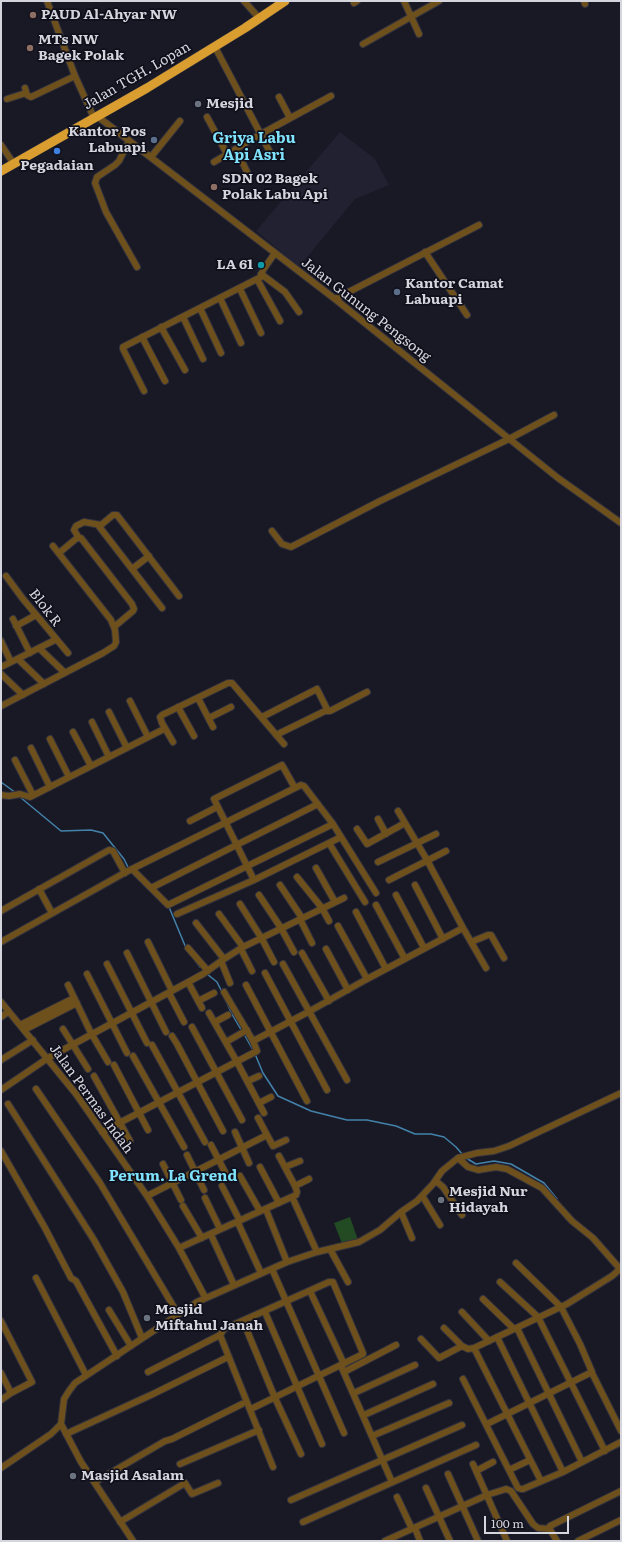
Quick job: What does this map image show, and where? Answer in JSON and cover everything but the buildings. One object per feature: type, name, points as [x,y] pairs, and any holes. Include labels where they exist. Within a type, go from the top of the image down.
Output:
[{"type":"highway","name":"Jalan TGH. Lopan","points":[[6,168],[147,88],[215,47],[285,1]]},
{"type":"street","points":[[47,1],[75,76],[95,117]]},
{"type":"street","points":[[244,1],[260,18]]},
{"type":"street","points":[[404,1],[419,34]]},
{"type":"street","points":[[363,44],[439,1]]},
{"type":"street","points":[[215,47],[272,156]]},
{"type":"street","points":[[7,99],[25,90],[29,97],[37,95],[75,76]]},
{"type":"street","points":[[214,162],[261,134],[331,96]]},
{"type":"street","points":[[280,98],[290,118]]},
{"type":"street","name":"Jalan Gunung Pengsong","points":[[95,117],[151,157],[335,299],[558,478],[621,523]]},
{"type":"street","points":[[207,117],[227,154]]},
{"type":"street","points":[[151,157],[180,121]]},
{"type":"street","points":[[129,141],[119,161],[97,177],[95,183],[104,208],[137,267]]},
{"type":"street","points":[[1,145],[6,168]]},
{"type":"street","points":[[236,149],[249,176]]},
{"type":"street","points":[[335,299],[479,225]]},
{"type":"street","points":[[425,252],[467,315]]},
{"type":"street","points":[[144,391],[123,348],[142,337],[240,289],[259,277],[275,253]]},
{"type":"street","points":[[259,277],[285,292],[299,312]]},
{"type":"street","points":[[259,277],[280,321]]},
{"type":"street","points":[[240,289],[261,333]]},
{"type":"street","points":[[220,298],[241,343]]},
{"type":"street","points":[[200,308],[221,353]]},
{"type":"street","points":[[183,317],[203,359]]},
{"type":"street","points":[[162,327],[184,370]]},
{"type":"street","points":[[142,337],[165,381]]},
{"type":"street","points":[[272,531],[282,544],[290,547],[380,501],[510,439],[554,416]]},
{"type":"street","points":[[114,627],[133,611],[134,607],[74,530],[76,526],[84,522],[101,525],[113,515],[118,515],[179,596]]},
{"type":"street","points":[[98,525],[162,608]]},
{"type":"street","points":[[59,553],[79,538]]},
{"type":"street","points":[[1,705],[23,695],[114,646],[116,639],[111,620],[54,546]]},
{"type":"street","points":[[132,569],[149,556]]},
{"type":"street","name":"Blok R","points":[[6,576],[55,640],[68,653]]},
{"type":"street","points":[[16,626],[36,615]]},
{"type":"street","points":[[13,619],[30,653]]},
{"type":"street","points":[[1,667],[55,640]]},
{"type":"street","points":[[1,641],[11,662]]},
{"type":"street","points":[[39,648],[65,673]]},
{"type":"street","points":[[18,659],[44,684]]},
{"type":"street","points":[[1,674],[23,695]]},
{"type":"street","points":[[173,742],[164,729],[160,717],[228,683],[232,683],[284,744]]},
{"type":"street","points":[[262,717],[317,689],[328,711]]},
{"type":"street","points":[[276,735],[367,692]]},
{"type":"street","points":[[198,698],[213,727]]},
{"type":"street","points":[[130,701],[148,737]]},
{"type":"street","points":[[178,707],[194,736]]},
{"type":"street","points":[[208,718],[231,707]]},
{"type":"street","points":[[109,712],[126,748]]},
{"type":"street","points":[[92,722],[109,757]]},
{"type":"street","points":[[1,795],[17,794],[28,797],[33,795],[164,729]]},
{"type":"street","points":[[73,732],[91,766]]},
{"type":"street","points":[[50,739],[69,777]]},
{"type":"street","points":[[32,748],[50,787]]},
{"type":"street","points":[[15,760],[33,795]]},
{"type":"street","points":[[254,880],[217,807],[215,799],[282,765],[295,788]]},
{"type":"street","points":[[1,942],[128,871],[301,785],[304,786],[333,824],[376,893]]},
{"type":"street","points":[[151,888],[318,804]]},
{"type":"street","points":[[190,821],[217,807]]},
{"type":"street","points":[[398,811],[417,842],[486,968]]},
{"type":"street","points":[[378,819],[386,834]]},
{"type":"street","points":[[357,829],[367,844],[405,823]]},
{"type":"street","points":[[1,911],[109,850],[114,851],[128,871],[151,888],[168,905],[333,824]]},
{"type":"street","points":[[378,862],[436,834]]},
{"type":"street","points":[[177,914],[254,880],[341,837]]},
{"type":"street","points":[[328,843],[365,902]]},
{"type":"street","points":[[389,880],[446,851]]},
{"type":"street","points":[[316,868],[335,902]]},
{"type":"street","points":[[297,877],[322,908],[329,921]]},
{"type":"street","points":[[280,885],[301,918],[312,943]]},
{"type":"street","points":[[415,885],[443,939]]},
{"type":"street","points":[[39,889],[52,913]]},
{"type":"street","points":[[259,895],[281,928],[294,952]]},
{"type":"street","points":[[396,895],[424,948]]},
{"type":"street","points":[[1,1090],[48,1058],[206,972],[242,948],[344,898]]},
{"type":"street","points":[[240,904],[262,939],[274,962]]},
{"type":"street","points":[[376,905],[405,959]]},
{"type":"street","points":[[356,912],[386,969]]},
{"type":"street","points":[[219,914],[242,948],[252,971]]},
{"type":"street","points":[[196,923],[222,960],[230,983]]},
{"type":"street","points":[[338,926],[367,979]]},
{"type":"street","points":[[253,1041],[310,1012],[367,979],[463,928]]},
{"type":"street","points":[[471,942],[491,935],[504,958]]},
{"type":"street","points":[[148,942],[184,1022]]},
{"type":"street","points":[[188,948],[206,972]]},
{"type":"street","points":[[326,949],[348,990]]},
{"type":"street","points":[[127,953],[166,1032]]},
{"type":"street","points":[[302,953],[329,1001]]},
{"type":"street","points":[[107,964],[132,1013],[179,1093],[205,1142]]},
{"type":"street","points":[[283,964],[347,1080]]},
{"type":"street","points":[[265,973],[327,1090]]},
{"type":"street","points":[[87,974],[112,1023],[184,1147]]},
{"type":"street","points":[[188,982],[202,1008]]},
{"type":"street","points":[[68,985],[91,1034],[111,1063],[140,1113],[148,1130]]},
{"type":"street","points":[[246,985],[308,1101]]},
{"type":"street","points":[[102,1132],[254,1053],[253,1041],[244,1032],[224,992]]},
{"type":"street","points":[[198,1001],[214,993]]},
{"type":"street","points":[[22,1028],[75,1001]]},
{"type":"street","name":"Jalan Permas Indah","points":[[1,1002],[48,1058],[147,1196],[179,1248],[205,1297]]},
{"type":"street","points":[[1,1017],[8,1012]]},
{"type":"street","points":[[209,1013],[248,1081],[264,1113]]},
{"type":"street","points":[[214,1022],[228,1015]]},
{"type":"street","points":[[192,1027],[242,1120]]},
{"type":"street","points":[[63,1029],[88,1069]]},
{"type":"street","points":[[226,1042],[244,1032]]},
{"type":"street","points":[[172,1036],[223,1131]]},
{"type":"street","points":[[1,1060],[32,1040]]},
{"type":"street","points":[[94,1076],[130,1141]]},
{"type":"street","points":[[248,1081],[259,1076]]},
{"type":"street","points":[[36,1089],[100,1183],[178,1314]]},
{"type":"street","points":[[133,1541],[95,1482],[61,1424],[63,1404],[66,1395],[75,1384],[86,1375],[205,1297],[287,1262],[317,1252],[355,1244],[380,1230],[422,1197],[436,1181],[442,1171],[459,1158],[494,1151],[509,1146],[621,1093]]},
{"type":"street","points":[[259,1102],[271,1097]]},
{"type":"street","points":[[8,1104],[94,1240],[123,1292],[142,1338]]},
{"type":"street","points":[[258,1118],[273,1146],[286,1140]]},
{"type":"street","points":[[234,1132],[249,1163]]},
{"type":"street","points":[[147,1196],[267,1136]]},
{"type":"street","points":[[212,1145],[227,1176]]},
{"type":"street","points":[[1,1152],[72,1278],[76,1281],[117,1356]]},
{"type":"street","points":[[187,1155],[204,1190]]},
{"type":"street","points":[[179,1248],[220,1229],[239,1223],[260,1211],[297,1194],[295,1186],[279,1156]]},
{"type":"street","points":[[444,1328],[462,1346],[468,1349],[474,1348],[561,1307],[621,1270],[593,1238],[572,1222],[542,1188],[507,1169],[496,1167],[478,1170],[468,1167],[459,1158]]},
{"type":"street","points":[[285,1167],[300,1161]]},
{"type":"street","points":[[163,1164],[182,1203],[202,1238]]},
{"type":"street","points":[[260,1167],[278,1203]]},
{"type":"street","points":[[240,1176],[260,1211]]},
{"type":"street","points":[[295,1186],[310,1179]]},
{"type":"street","points":[[436,1181],[443,1188],[462,1215]]},
{"type":"street","points":[[222,1186],[261,1274]]},
{"type":"street","points":[[422,1197],[440,1225]]},
{"type":"street","points":[[205,1198],[220,1229]]},
{"type":"street","points":[[294,1201],[317,1252]]},
{"type":"street","points":[[268,1212],[287,1262]]},
{"type":"street","points":[[401,1212],[412,1238]]},
{"type":"street","points":[[212,1237],[234,1285]]},
{"type":"street","points":[[330,1249],[348,1282]]},
{"type":"street","points":[[516,1263],[561,1307],[621,1431]]},
{"type":"street","points":[[272,1269],[344,1434]]},
{"type":"street","points":[[36,1278],[86,1375]]},
{"type":"street","points":[[148,1372],[220,1334],[224,1329],[265,1312],[329,1282],[334,1284],[363,1353],[343,1367]]},
{"type":"street","points":[[500,1282],[538,1318],[605,1451]]},
{"type":"street","points":[[310,1291],[392,1482]]},
{"type":"street","points":[[483,1299],[516,1328],[582,1462]]},
{"type":"street","points":[[109,1310],[131,1346]]},
{"type":"street","points":[[265,1312],[322,1444]]},
{"type":"street","points":[[462,1312],[489,1341]]},
{"type":"street","points":[[1,1321],[32,1382],[1,1400]]},
{"type":"street","points":[[243,1321],[275,1398],[301,1454]]},
{"type":"street","points":[[220,1334],[273,1467]]},
{"type":"street","points":[[497,1337],[563,1472]]},
{"type":"street","points":[[421,1339],[439,1358],[462,1346]]},
{"type":"street","points":[[251,1409],[319,1377],[396,1345]]},
{"type":"street","points":[[474,1348],[541,1481]]},
{"type":"street","points":[[66,1434],[153,1394],[228,1356]]},
{"type":"street","points":[[354,1393],[415,1365]]},
{"type":"street","points":[[1,1373],[11,1393]]},
{"type":"street","points":[[486,1424],[592,1373]]},
{"type":"street","points":[[463,1379],[518,1488],[523,1490],[563,1472],[621,1442]]},
{"type":"street","points":[[364,1415],[433,1384]]},
{"type":"street","points":[[372,1436],[449,1403]]},
{"type":"street","points":[[95,1482],[165,1441],[172,1439],[242,1404]]},
{"type":"street","points":[[1,1468],[51,1434],[61,1424]]},
{"type":"street","points":[[291,1500],[462,1425]]},
{"type":"street","points":[[180,1464],[259,1430]]},
{"type":"street","points":[[303,1522],[476,1445]]},
{"type":"street","points":[[509,1470],[530,1460]]},
{"type":"street","points":[[476,1471],[493,1462]]},
{"type":"street","points":[[473,1464],[507,1541]]},
{"type":"street","points":[[448,1474],[478,1541]]},
{"type":"street","points":[[120,1522],[185,1483],[192,1494],[218,1483]]},
{"type":"street","points":[[426,1488],[450,1541]]},
{"type":"street","points":[[387,1541],[462,1506],[504,1489],[509,1490],[533,1524],[538,1528],[550,1530],[557,1541]]},
{"type":"street","points":[[550,1530],[550,1526],[621,1491]]},
{"type":"street","points":[[397,1497],[420,1541]]},
{"type":"street","points":[[578,1541],[621,1520]]},
{"type":"shaded area","points":[[340,132],[375,159],[389,185],[355,199],[299,267],[256,231]]},
{"type":"green space","points":[[350,1217],[358,1240],[343,1246],[334,1223]]},
{"type":"waterway","points":[[1,782],[16,793]]},
{"type":"waterway","points":[[20,797],[61,831],[91,830],[103,833],[124,859],[129,869]]},
{"type":"waterway","points":[[131,872],[151,892]]},
{"type":"waterway","points":[[169,907],[186,948]]},
{"type":"waterway","points":[[194,959],[200,967]]},
{"type":"waterway","points":[[207,974],[217,982],[222,992]]},
{"type":"waterway","points":[[225,999],[242,1031]]},
{"type":"waterway","points":[[244,1034],[253,1050]]},
{"type":"waterway","points":[[255,1054],[263,1073],[278,1096],[311,1111],[347,1120],[367,1120],[396,1126],[415,1134],[431,1134],[444,1137],[463,1155]]},
{"type":"waterway","points":[[466,1158],[476,1164],[494,1161],[511,1164],[544,1183],[557,1199]]},
{"type":"place","name":"PAUD Al-Ahyar NW","points":[[33,15]]},
{"type":"place","name":"MTs NW Bagek Polak","points":[[30,48]]},
{"type":"place","name":"Mesjid","points":[[198,104]]},
{"type":"place","name":"Kantor Pos Labuapi","points":[[154,140]]},
{"type":"place","name":"Pegadaian","points":[[57,151]]},
{"type":"place","name":"SDN 02 Bagek Polak Labu Api","points":[[214,187]]},
{"type":"place","name":"LA 61","points":[[261,265]]},
{"type":"place","name":"Kantor Camat Labuapi","points":[[397,292]]},
{"type":"place","name":"Mesjid Nur Hidayah","points":[[441,1200]]},
{"type":"place","name":"Masjid Miftahul Janah","points":[[147,1318]]},
{"type":"place","name":"Masjid Asalam","points":[[73,1476]]},
{"type":"district","name":"Griya Labu Api Asri","points":[[254,148]]},
{"type":"district","name":"Perum. La Grend","points":[[173,1177]]}]
